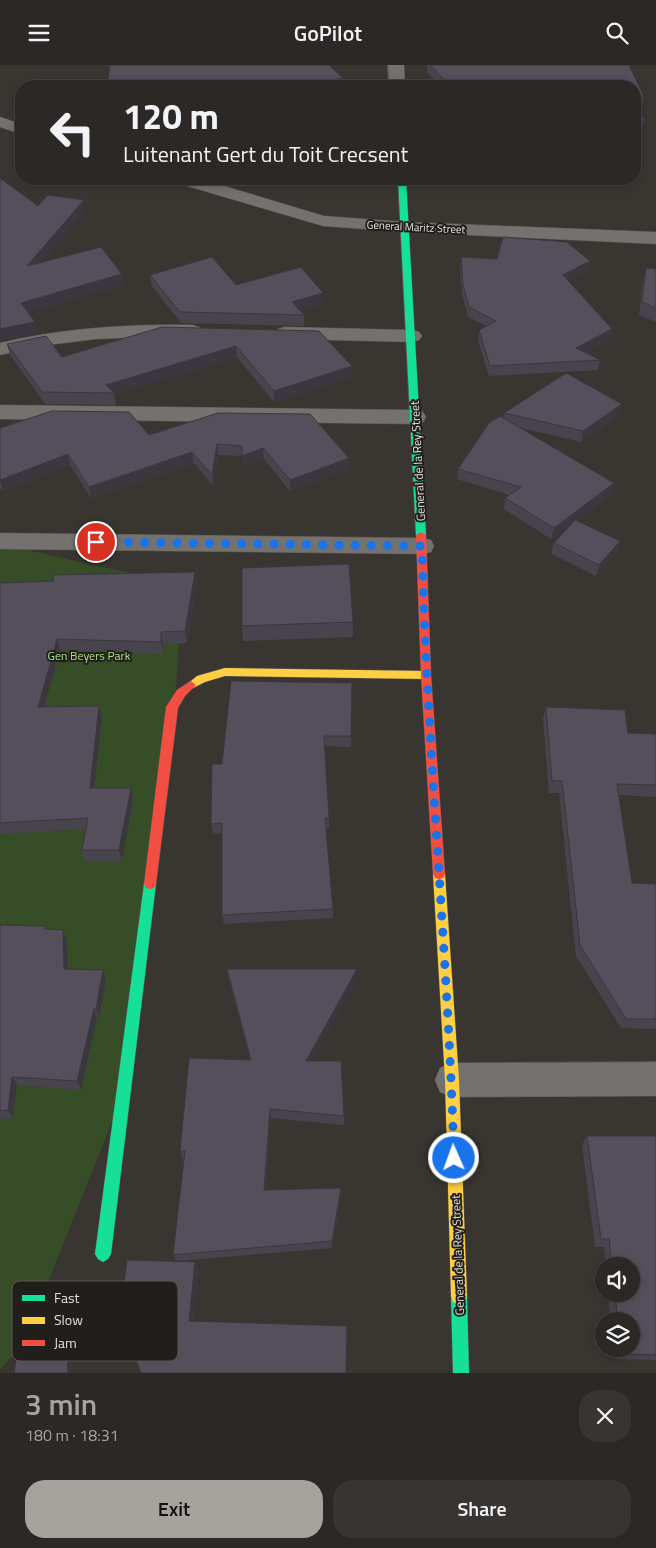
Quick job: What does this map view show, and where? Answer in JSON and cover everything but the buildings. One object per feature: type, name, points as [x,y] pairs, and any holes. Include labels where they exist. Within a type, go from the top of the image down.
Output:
[{"type":"street","points":[[396,65],[397,80]]},
{"type":"street","points":[[0,122],[15,127]]},
{"type":"street","name":"General Maritz Street","points":[[203,185],[323,221],[405,227],[656,238]]},
{"type":"street","name":"General de la Rey Street","points":[[402,185],[412,336],[426,675],[452,1079],[462,1373]]},
{"type":"street","points":[[0,349],[46,338],[97,332],[145,329],[214,331]]},
{"type":"street","points":[[264,332],[412,336]]},
{"type":"street","points":[[0,412],[415,417]]},
{"type":"street","points":[[0,541],[422,546]]},
{"type":"street","points":[[103,1254],[172,707],[175,698],[184,687],[210,675],[225,672],[426,675]]},
{"type":"street","points":[[452,1079],[656,1079]]},
{"type":"green space","name":"Gen Beyers Park","points":[[0,544],[183,585],[175,698],[123,1094],[48,1281],[12,1281],[12,1356],[0,1370]]},
{"type":"traffic: fast","points":[[402,185],[421,535]]},
{"type":"traffic: fast","points":[[103,1254],[150,884]]},
{"type":"traffic: fast","points":[[459,1296],[461,1373]]},
{"type":"traffic: slow","points":[[191,685],[201,679],[225,672],[426,675]]},
{"type":"traffic: slow","points":[[439,874],[452,1080],[459,1296]]},
{"type":"traffic: jam","points":[[421,535],[426,675],[439,874]]},
{"type":"traffic: jam","points":[[150,884],[172,707],[181,693],[191,685]]},
{"type":"route","points":[[96,542],[422,546],[426,675],[452,1079],[454,1158]]}]
